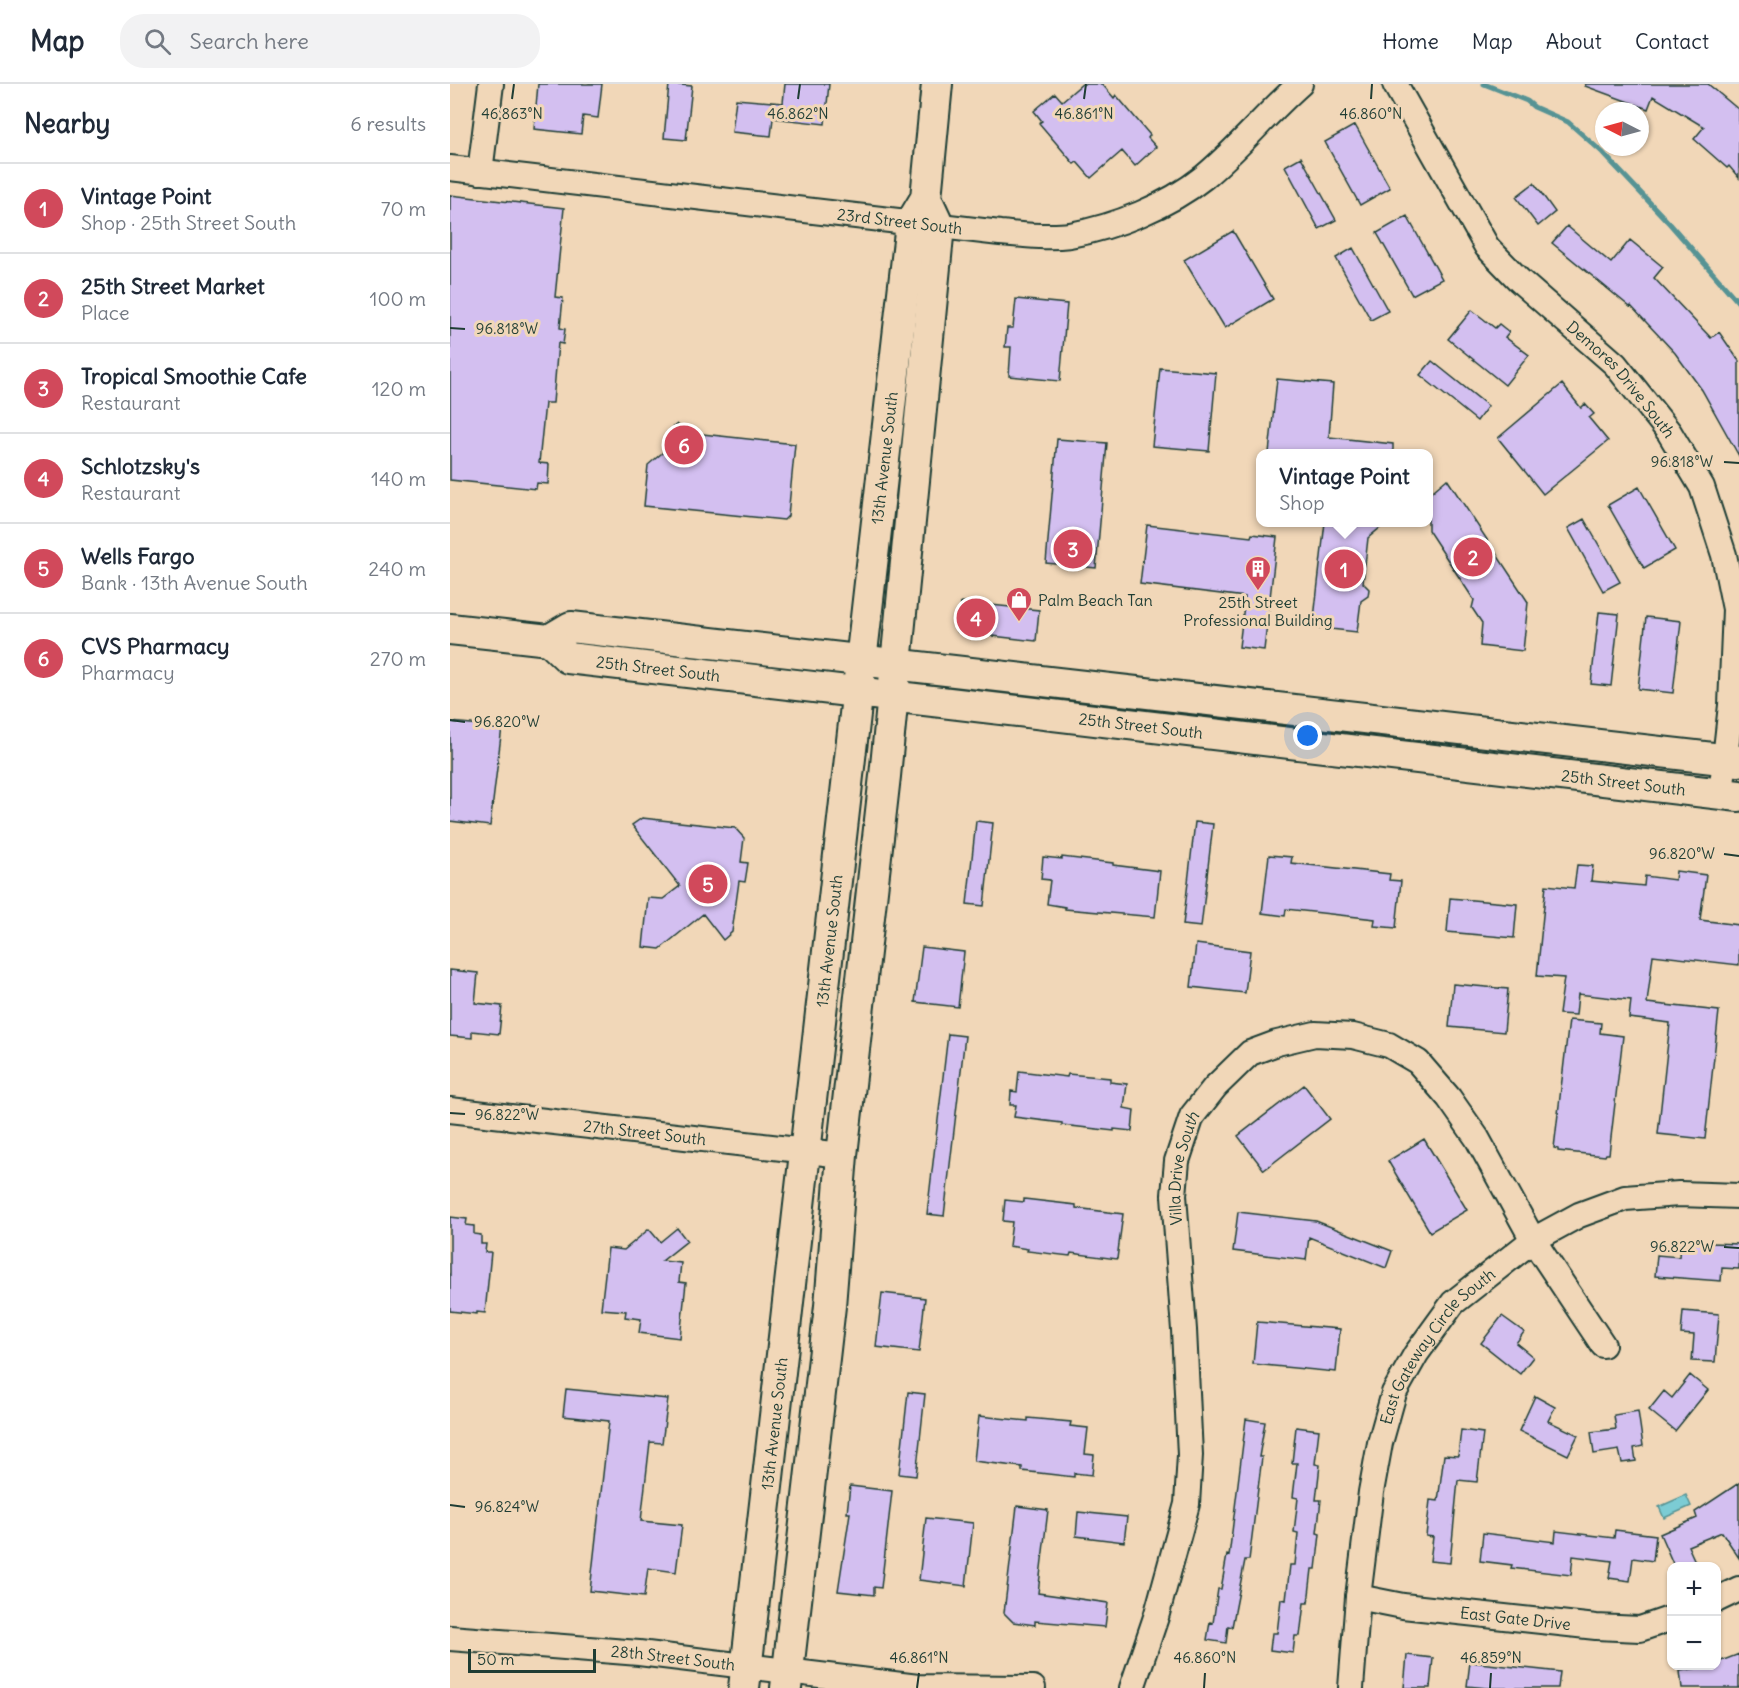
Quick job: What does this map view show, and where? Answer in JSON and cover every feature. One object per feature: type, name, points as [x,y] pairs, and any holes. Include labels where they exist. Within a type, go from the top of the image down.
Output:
[{"type":"main road","name":"13th Avenue South","points":[[787,1680],[830,1306],[842,1155],[892,697],[926,198],[937,84]]},
{"type":"main road","name":"13th Avenue South","points":[[746,1677],[862,660],[925,225]]},
{"type":"main road","name":"25th Street South","points":[[1730,795],[568,658],[549,640],[571,627],[1732,761]]},
{"type":"main road","points":[[450,629],[549,640]]},
{"type":"street","points":[[481,160],[491,84]]},
{"type":"street","name":"23rd Street South","points":[[450,168],[481,160],[925,225],[1000,233],[1069,235],[1146,212],[1178,195],[1204,177],[1300,84]]},
{"type":"street","name":"Demores Drive South","points":[[1395,84],[1487,248],[1519,280],[1615,364],[1669,432],[1702,487],[1724,555],[1735,609],[1730,795]]},
{"type":"street","name":"Villa Drive South","points":[[1132,1688],[1156,1617],[1187,1504],[1190,1455],[1174,1195],[1177,1161],[1192,1116],[1215,1087],[1250,1053],[1277,1043],[1315,1034],[1353,1036],[1389,1045],[1418,1062],[1449,1098],[1478,1138],[1533,1240],[1603,1345]]},
{"type":"street","name":"27th Street South","points":[[450,1110],[842,1155]]},
{"type":"street","name":"East Gateway Circle South","points":[[1351,1688],[1358,1597],[1371,1492],[1380,1443],[1394,1393],[1416,1354],[1454,1303],[1533,1240],[1579,1215],[1625,1198],[1679,1194],[1739,1196]]},
{"type":"street","points":[[1721,1598],[1739,1589]]},
{"type":"street","name":"East Gate Drive","points":[[1358,1597],[1414,1608],[1596,1628],[1641,1629],[1667,1619]]},
{"type":"street","name":"28th Street South","points":[[450,1638],[639,1653],[746,1677],[918,1687],[1033,1688]]},
{"type":"water","points":[[1686,1495],[1691,1506],[1664,1518],[1659,1507]]},
{"type":"building","points":[[538,84],[602,84],[598,118],[583,116],[581,134],[534,129]]},
{"type":"building","points":[[669,84],[692,86],[686,140],[664,138]]},
{"type":"building","points":[[785,84],[829,84],[825,124],[773,118],[771,136],[732,132],[736,99],[783,103]]},
{"type":"building","points":[[1082,84],[1102,84],[1114,98],[1116,95],[1150,135],[1148,138],[1156,147],[1135,166],[1122,151],[1091,178],[1077,162],[1074,164],[1039,123],[1042,121],[1034,111],[1055,93],[1062,101]]},
{"type":"building","points":[[1585,84],[1708,84],[1739,110],[1739,178],[1729,166],[1727,168],[1694,139],[1704,127],[1653,96],[1649,106],[1649,102],[1629,102],[1585,86]]},
{"type":"building","points":[[1355,125],[1390,188],[1360,205],[1325,142]]},
{"type":"building","points":[[1301,157],[1336,220],[1319,229],[1285,166]]},
{"type":"building","points":[[1534,183],[1555,212],[1538,226],[1516,197]]},
{"type":"building","points":[[450,195],[564,208],[555,297],[563,298],[560,328],[565,329],[563,344],[558,343],[553,403],[545,403],[539,463],[549,464],[548,484],[537,483],[536,489],[450,480]]},
{"type":"building","points":[[1407,216],[1442,279],[1412,295],[1377,233]]},
{"type":"building","points":[[1567,226],[1611,263],[1630,240],[1663,267],[1654,278],[1711,338],[1719,332],[1739,361],[1739,456],[1702,390],[1675,353],[1631,306],[1552,243]]},
{"type":"building","points":[[1233,231],[1273,299],[1225,328],[1184,260]]},
{"type":"building","points":[[1353,248],[1388,311],[1371,320],[1336,258]]},
{"type":"building","points":[[1016,299],[1067,304],[1060,381],[1009,376],[1011,347],[1005,347],[1007,328],[1013,328]]},
{"type":"building","points":[[1472,310],[1495,328],[1499,324],[1509,332],[1505,337],[1529,355],[1505,385],[1448,339]]},
{"type":"building","points":[[1432,361],[1488,406],[1477,421],[1420,375]]},
{"type":"building","points":[[1160,368],[1216,373],[1209,451],[1152,446]]},
{"type":"building","points":[[1277,379],[1333,384],[1329,437],[1393,444],[1393,449],[1269,449]]},
{"type":"building","points":[[1562,384],[1581,408],[1585,404],[1594,414],[1589,418],[1608,441],[1543,494],[1498,438]]},
{"type":"building","points":[[677,424],[684,432],[795,444],[788,516],[784,520],[644,506],[648,465],[675,442],[667,433]]},
{"type":"building","points":[[1057,439],[1107,443],[1096,568],[1046,563]]},
{"type":"building","points":[[1447,479],[1528,602],[1523,651],[1480,646],[1482,623],[1472,608],[1474,600],[1428,530],[1428,527],[1433,527],[1433,491]]},
{"type":"building","points":[[1639,487],[1675,550],[1644,568],[1608,505]]},
{"type":"building","points":[[1584,519],[1620,582],[1603,591],[1568,528]]},
{"type":"building","points":[[1147,525],[1251,537],[1252,534],[1277,537],[1264,650],[1239,647],[1245,597],[1140,584]]},
{"type":"building","points":[[1324,527],[1381,527],[1368,538],[1363,583],[1369,589],[1368,596],[1361,601],[1357,632],[1313,627]]},
{"type":"building","points":[[961,602],[1039,610],[1036,641],[958,632]]},
{"type":"building","points":[[1599,612],[1619,614],[1611,686],[1591,684]]},
{"type":"building","points":[[1646,617],[1681,621],[1673,693],[1638,689]]},
{"type":"building","points":[[450,722],[502,727],[490,826],[450,821]]},
{"type":"building","points":[[642,818],[735,828],[744,838],[741,862],[748,863],[745,882],[739,881],[732,932],[723,940],[703,914],[660,949],[643,947],[648,898],[663,899],[680,886],[632,825]]},
{"type":"building","points":[[976,821],[993,823],[984,906],[967,904]]},
{"type":"building","points":[[1195,822],[1213,824],[1201,927],[1183,925]]},
{"type":"building","points":[[1269,855],[1292,857],[1291,863],[1390,874],[1389,880],[1401,881],[1396,928],[1374,926],[1375,919],[1286,909],[1285,916],[1262,913]]},
{"type":"building","points":[[1043,857],[1113,863],[1113,865],[1160,871],[1155,917],[1065,909],[1065,907],[1047,904],[1050,880],[1041,879]]},
{"type":"building","points":[[1577,865],[1593,866],[1591,881],[1644,886],[1645,876],[1675,880],[1676,871],[1706,875],[1700,920],[1739,925],[1739,965],[1653,955],[1647,1003],[1719,1011],[1705,1139],[1658,1134],[1670,1023],[1629,1018],[1631,1000],[1578,994],[1576,1015],[1559,1014],[1564,978],[1537,976],[1546,885],[1574,888]]},
{"type":"building","points":[[1450,898],[1517,904],[1514,938],[1447,932]]},
{"type":"building","points":[[1196,944],[1250,951],[1245,993],[1191,987]]},
{"type":"building","points":[[922,947],[964,952],[958,1007],[915,1002]]},
{"type":"building","points":[[450,970],[478,973],[475,1003],[502,1006],[499,1034],[472,1031],[472,1038],[450,1036]]},
{"type":"building","points":[[1453,984],[1508,989],[1504,1032],[1449,1027]]},
{"type":"building","points":[[1569,1020],[1601,1023],[1600,1033],[1623,1036],[1609,1154],[1605,1156],[1558,1151],[1554,1148]]},
{"type":"building","points":[[948,1034],[965,1036],[944,1216],[927,1214]]},
{"type":"building","points":[[1019,1071],[1067,1077],[1068,1074],[1110,1078],[1110,1082],[1127,1084],[1124,1108],[1134,1110],[1132,1131],[1062,1125],[1062,1123],[1014,1117],[1016,1105],[1010,1105],[1011,1091],[1017,1092]]},
{"type":"building","points":[[1304,1085],[1330,1119],[1264,1170],[1238,1136]]},
{"type":"building","points":[[1424,1139],[1467,1210],[1430,1232],[1388,1161]]},
{"type":"building","points":[[1024,1199],[1076,1205],[1076,1208],[1123,1214],[1117,1259],[1071,1253],[1070,1256],[1027,1251],[1028,1249],[1009,1246],[1012,1222],[1003,1221],[1005,1200],[1024,1202]]},
{"type":"building","points":[[1238,1212],[1316,1221],[1392,1251],[1386,1268],[1309,1237],[1306,1260],[1233,1251]]},
{"type":"building","points":[[450,1217],[467,1219],[466,1225],[474,1226],[474,1234],[481,1235],[481,1244],[486,1244],[485,1252],[491,1252],[485,1313],[450,1311]]},
{"type":"building","points":[[677,1228],[687,1241],[662,1261],[681,1263],[679,1282],[686,1283],[680,1338],[639,1333],[641,1319],[625,1317],[626,1311],[601,1309],[608,1248],[624,1250],[649,1229],[660,1242]]},
{"type":"building","points":[[1680,1242],[1739,1244],[1739,1269],[1722,1268],[1721,1281],[1655,1276],[1657,1255],[1679,1257]]},
{"type":"building","points":[[882,1293],[925,1298],[919,1352],[876,1347]]},
{"type":"building","points":[[1683,1311],[1719,1314],[1715,1362],[1692,1361],[1694,1335],[1681,1334]]},
{"type":"building","points":[[1502,1316],[1524,1332],[1516,1343],[1533,1357],[1520,1374],[1481,1343]]},
{"type":"building","points":[[1257,1322],[1340,1329],[1336,1372],[1253,1364]]},
{"type":"building","points":[[1690,1375],[1708,1390],[1675,1431],[1649,1410],[1664,1391],[1672,1398]]},
{"type":"building","points":[[566,1389],[668,1399],[662,1443],[650,1442],[641,1521],[682,1525],[676,1572],[648,1568],[644,1597],[590,1591],[609,1421],[563,1416]]},
{"type":"building","points":[[908,1392],[925,1394],[916,1476],[899,1474]]},
{"type":"building","points":[[1535,1396],[1555,1407],[1548,1421],[1578,1435],[1568,1455],[1519,1431]]},
{"type":"building","points":[[1638,1411],[1643,1446],[1634,1448],[1636,1461],[1622,1463],[1619,1450],[1594,1454],[1591,1432],[1616,1429],[1614,1415]]},
{"type":"building","points":[[979,1416],[1028,1421],[1028,1418],[1071,1422],[1070,1426],[1088,1428],[1085,1454],[1094,1455],[1092,1475],[1074,1473],[1074,1477],[1022,1471],[1022,1467],[974,1461]]},
{"type":"building","points":[[1246,1419],[1265,1422],[1259,1457],[1262,1457],[1249,1560],[1245,1560],[1232,1627],[1228,1626],[1226,1643],[1207,1640],[1210,1622],[1213,1623],[1218,1589],[1221,1589],[1227,1555],[1229,1556]]},
{"type":"building","points":[[1296,1427],[1319,1430],[1315,1464],[1320,1465],[1316,1500],[1321,1500],[1316,1569],[1312,1569],[1308,1603],[1304,1603],[1300,1636],[1295,1636],[1293,1653],[1270,1650],[1272,1633],[1277,1633],[1281,1599],[1286,1600],[1290,1565],[1295,1565],[1298,1533],[1294,1532],[1298,1498],[1293,1497],[1297,1463],[1292,1463]]},
{"type":"building","points":[[1461,1430],[1483,1433],[1477,1482],[1458,1480],[1450,1563],[1430,1561],[1433,1537],[1426,1536],[1430,1500],[1438,1501],[1444,1455],[1458,1456]]},
{"type":"building","points":[[1739,1483],[1739,1558],[1722,1532],[1688,1546],[1695,1562],[1672,1562],[1660,1534],[1697,1518],[1695,1512]]},
{"type":"building","points":[[850,1486],[892,1491],[881,1588],[874,1587],[874,1595],[838,1591],[850,1513],[847,1513]]},
{"type":"building","points":[[1017,1506],[1048,1510],[1038,1593],[1108,1603],[1105,1627],[1035,1621],[1035,1625],[1013,1622],[1004,1613]]},
{"type":"building","points":[[1078,1512],[1127,1517],[1124,1542],[1076,1536]]},
{"type":"building","points":[[926,1518],[973,1523],[966,1586],[919,1580]]},
{"type":"building","points":[[1615,1530],[1656,1535],[1653,1561],[1633,1558],[1630,1581],[1609,1578],[1612,1561],[1573,1556],[1571,1575],[1511,1568],[1512,1565],[1480,1561],[1483,1533],[1555,1542],[1556,1531],[1614,1538]]},
{"type":"building","points":[[1739,1654],[1739,1688],[1682,1688],[1680,1671],[1721,1670],[1721,1661]]},
{"type":"building","points":[[1407,1655],[1433,1658],[1430,1688],[1404,1688]]},
{"type":"building","points":[[1470,1662],[1560,1672],[1558,1688],[1467,1686]]},
{"type":"waterway","points":[[1484,84],[1527,101],[1534,107],[1568,122],[1602,152],[1670,224],[1739,303]]},
{"type":"place","name":"CVS Pharmacy","points":[[684,445]]},
{"type":"place","name":"Tropical Smoothie Cafe","points":[[1073,549]]},
{"type":"place","name":"25th Street Market","points":[[1473,557]]},
{"type":"place","name":"Vintage Point","points":[[1344,569]]},
{"type":"place","name":"25th Street Professional Building","points":[[1258,592]]},
{"type":"place","name":"Schlotzsky's","points":[[976,618]]},
{"type":"place","name":"Palm Beach Tan","points":[[1019,623]]},
{"type":"place","name":"Wells Fargo","points":[[708,884]]}]
